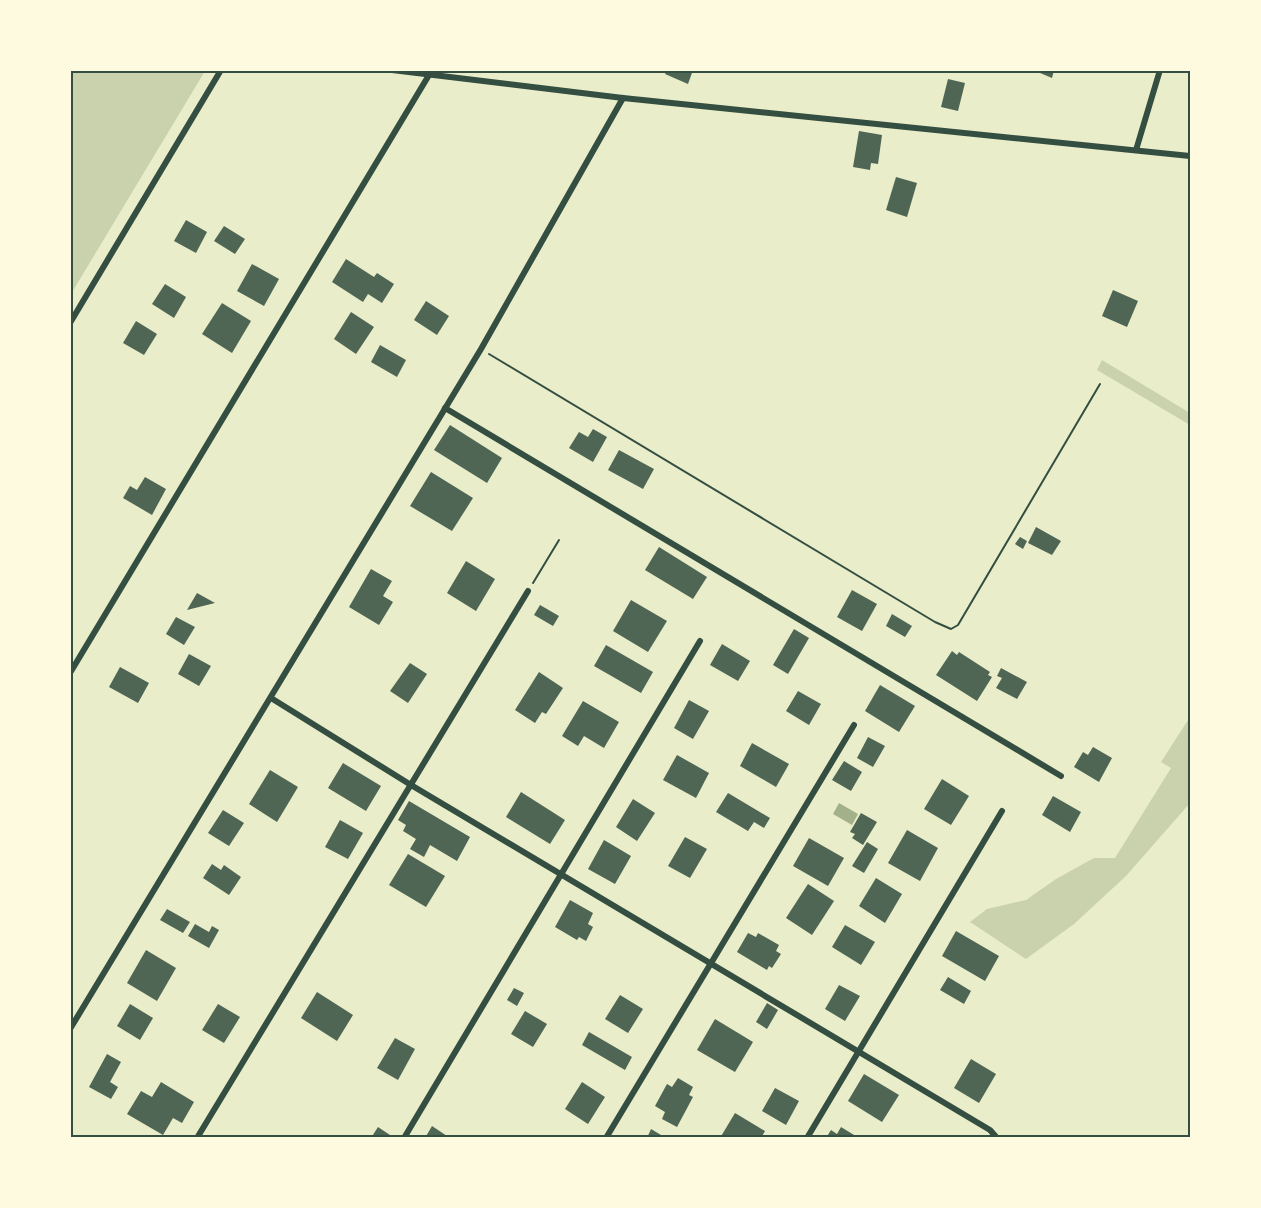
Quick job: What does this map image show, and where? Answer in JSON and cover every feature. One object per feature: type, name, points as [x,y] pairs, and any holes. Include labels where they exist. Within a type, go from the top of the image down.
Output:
[{"type":"street","points":[[70,323],[221,70]]},
{"type":"street","points":[[392,70],[623,98],[1191,156]]},
{"type":"street","points":[[1136,150],[1160,70]]},
{"type":"street","points":[[70,673],[429,75]]},
{"type":"street","points":[[70,1029],[481,350],[623,98]]},
{"type":"street","points":[[445,408],[1061,776]]},
{"type":"street","points":[[197,1137],[528,591]]},
{"type":"street","points":[[404,1137],[700,641]]},
{"type":"street","points":[[271,698],[411,785],[990,1130],[997,1137]]},
{"type":"street","points":[[606,1137],[854,725]]},
{"type":"street","points":[[807,1137],[1002,812]]},
{"type":"path","points":[[481,350],[935,622],[951,629],[958,625],[1100,384]]},
{"type":"path","points":[[528,591],[559,540]]},
{"type":"shaded area","points":[[70,71],[205,71],[71,294]]},
{"type":"shaded area","points":[[1102,360],[1190,413],[1190,425],[1097,370]]},
{"type":"shaded area","points":[[1190,717],[1190,803],[1126,876],[1074,924],[1026,959],[970,922],[987,909],[1026,900],[1056,879],[1094,858],[1115,858],[1171,768],[1161,762]]},
{"type":"shaded area","points":[[839,803],[858,814],[852,825],[833,814]]},
{"type":"building","points":[[667,70],[693,70],[688,84],[665,74]]},
{"type":"building","points":[[1033,70],[1054,70],[1052,78]]},
{"type":"building","points":[[948,79],[965,83],[958,111],[941,107]]},
{"type":"building","points":[[859,131],[882,135],[878,164],[871,163],[870,170],[853,167]]},
{"type":"building","points":[[896,177],[917,183],[907,217],[886,210]]},
{"type":"building","points":[[186,220],[207,232],[196,253],[174,241]]},
{"type":"building","points":[[224,226],[245,239],[235,254],[214,241]]},
{"type":"building","points":[[346,259],[374,277],[377,273],[394,284],[382,303],[368,294],[363,302],[332,282]]},
{"type":"building","points":[[252,264],[279,279],[264,306],[237,291]]},
{"type":"building","points":[[165,284],[186,297],[174,318],[152,304]]},
{"type":"building","points":[[1113,290],[1138,301],[1127,327],[1102,316]]},
{"type":"building","points":[[426,301],[449,316],[437,335],[414,320]]},
{"type":"building","points":[[222,303],[251,321],[232,353],[202,334]]},
{"type":"building","points":[[351,312],[374,327],[356,354],[334,339]]},
{"type":"building","points":[[136,321],[157,334],[144,355],[123,343]]},
{"type":"building","points":[[380,345],[406,360],[397,377],[371,362]]},
{"type":"building","points":[[450,425],[502,458],[487,483],[434,450]]},
{"type":"building","points":[[593,429],[607,437],[593,462],[569,448],[579,432],[588,437]]},
{"type":"building","points":[[619,450],[654,469],[643,489],[608,470]]},
{"type":"building","points":[[431,472],[473,498],[452,531],[410,506]]},
{"type":"building","points":[[145,477],[166,489],[152,515],[123,498],[130,486],[137,490]]},
{"type":"building","points":[[1036,527],[1061,541],[1052,555],[1028,543]]},
{"type":"building","points":[[1020,537],[1027,541],[1023,549],[1015,544]]},
{"type":"building","points":[[659,547],[707,577],[693,599],[645,570]]},
{"type":"building","points":[[466,561],[495,579],[476,611],[447,593]]},
{"type":"building","points":[[371,569],[392,581],[383,596],[393,602],[379,625],[349,607]]},
{"type":"building","points":[[852,590],[877,604],[862,631],[837,617]]},
{"type":"building","points":[[197,593],[215,603],[187,610]]},
{"type":"building","points":[[631,600],[667,621],[648,652],[613,631]]},
{"type":"building","points":[[540,605],[559,616],[553,626],[534,615]]},
{"type":"building","points":[[892,614],[912,626],[905,637],[886,626]]},
{"type":"building","points":[[176,617],[195,627],[184,645],[166,634]]},
{"type":"building","points":[[794,629],[809,638],[788,674],[773,665]]},
{"type":"building","points":[[722,644],[750,661],[738,681],[710,665]]},
{"type":"building","points":[[606,645],[653,672],[641,693],[594,666]]},
{"type":"building","points":[[952,651],[957,655],[959,652],[990,672],[988,675],[992,677],[977,701],[936,675]]},
{"type":"building","points":[[189,654],[211,666],[199,686],[178,674]]},
{"type":"building","points":[[410,663],[427,674],[408,703],[390,691]]},
{"type":"building","points":[[120,667],[149,683],[138,703],[109,687]]},
{"type":"building","points":[[1001,668],[1027,682],[1017,699],[996,688],[1002,678],[997,676]]},
{"type":"building","points":[[539,672],[563,688],[546,714],[542,712],[535,723],[515,710]]},
{"type":"building","points":[[880,685],[915,706],[899,732],[865,711]]},
{"type":"building","points":[[798,691],[821,704],[809,725],[786,711]]},
{"type":"building","points":[[689,700],[709,711],[693,739],[674,728]]},
{"type":"building","points":[[583,701],[619,722],[604,748],[584,736],[578,746],[562,736]]},
{"type":"building","points":[[868,737],[885,746],[873,767],[857,758]]},
{"type":"building","points":[[752,743],[789,764],[776,787],[740,766]]},
{"type":"building","points":[[1093,747],[1112,758],[1099,782],[1074,767],[1083,752],[1088,755]]},
{"type":"building","points":[[677,755],[709,773],[696,798],[663,780]]},
{"type":"building","points":[[844,761],[862,772],[851,791],[832,780]]},
{"type":"building","points":[[343,763],[381,786],[366,811],[328,788]]},
{"type":"building","points":[[270,770],[298,787],[277,822],[249,804]]},
{"type":"building","points":[[942,779],[969,796],[951,825],[924,809]]},
{"type":"building","points":[[521,792],[565,820],[550,844],[506,817]]},
{"type":"building","points":[[728,793],[770,818],[764,828],[754,822],[748,831],[716,812]]},
{"type":"building","points":[[1053,796],[1081,812],[1070,832],[1042,815]]},
{"type":"building","points":[[633,799],[655,813],[637,841],[616,827]]},
{"type":"building","points":[[409,801],[470,837],[457,861],[430,845],[424,857],[410,849],[416,839],[403,831],[406,825],[398,820]]},
{"type":"building","points":[[223,810],[244,823],[229,846],[208,833]]},
{"type":"building","points":[[861,813],[877,822],[863,845],[852,838],[855,834],[850,832]]},
{"type":"building","points":[[340,820],[363,833],[348,859],[325,847]]},
{"type":"building","points":[[907,830],[938,848],[920,881],[888,863]]},
{"type":"building","points":[[685,837],[707,849],[690,878],[668,866]]},
{"type":"building","points":[[809,838],[844,858],[828,886],[793,866]]},
{"type":"building","points":[[604,840],[631,856],[615,884],[588,869]]},
{"type":"building","points":[[867,842],[878,849],[864,873],[852,866]]},
{"type":"building","points":[[408,854],[445,876],[426,907],[389,885]]},
{"type":"building","points":[[212,864],[221,870],[224,865],[241,877],[229,895],[203,878]]},
{"type":"building","points":[[876,878],[902,894],[885,923],[859,906]]},
{"type":"building","points":[[808,884],[834,901],[812,935],[786,918]]},
{"type":"building","points":[[570,900],[593,913],[588,924],[593,927],[586,941],[579,937],[577,940],[555,927]]},
{"type":"building","points":[[167,909],[190,922],[183,933],[160,920]]},
{"type":"building","points":[[195,924],[209,932],[212,926],[219,930],[209,948],[188,936]]},
{"type":"building","points":[[845,925],[875,942],[861,965],[832,947]]},
{"type":"building","points":[[956,931],[999,956],[985,981],[942,956]]},
{"type":"building","points":[[748,933],[756,937],[758,933],[779,945],[776,951],[781,954],[772,968],[769,966],[767,970],[737,952]]},
{"type":"building","points":[[146,950],[176,968],[157,1001],[127,983]]},
{"type":"building","points":[[948,977],[971,991],[964,1004],[940,990]]},
{"type":"building","points":[[839,985],[860,996],[845,1021],[825,1009]]},
{"type":"building","points":[[514,988],[524,993],[517,1006],[507,1000]]},
{"type":"building","points":[[317,992],[353,1015],[337,1041],[301,1018]]},
{"type":"building","points":[[620,995],[643,1009],[628,1033],[605,1019]]},
{"type":"building","points":[[767,1003],[778,1010],[767,1029],[756,1022]]},
{"type":"building","points":[[130,1004],[153,1018],[140,1040],[117,1026]]},
{"type":"building","points":[[218,1004],[240,1017],[224,1043],[202,1030]]},
{"type":"building","points":[[525,1011],[547,1024],[533,1047],[511,1034]]},
{"type":"building","points":[[715,1019],[753,1042],[735,1072],[697,1050]]},
{"type":"building","points":[[589,1032],[632,1057],[625,1070],[582,1045]]},
{"type":"building","points":[[395,1038],[415,1049],[398,1080],[377,1068]]},
{"type":"building","points":[[107,1054],[121,1062],[110,1082],[118,1087],[111,1099],[89,1087]]},
{"type":"building","points":[[971,1059],[996,1074],[979,1103],[954,1088]]},
{"type":"building","points":[[864,1074],[899,1095],[882,1122],[848,1101]]},
{"type":"building","points":[[678,1078],[693,1087],[689,1095],[693,1097],[677,1127],[662,1119],[665,1112],[655,1106],[667,1084],[672,1087]]},
{"type":"building","points":[[161,1082],[194,1102],[182,1123],[173,1118],[163,1135],[127,1114],[141,1091],[152,1097]]},
{"type":"building","points":[[582,1082],[605,1097],[588,1124],[565,1109]]},
{"type":"building","points":[[775,1088],[799,1101],[786,1125],[762,1111]]},
{"type":"building","points":[[735,1113],[765,1131],[761,1138],[720,1138]]},
{"type":"building","points":[[432,1126],[450,1138],[425,1138]]},
{"type":"building","points":[[378,1127],[390,1135],[388,1138],[371,1138]]},
{"type":"building","points":[[841,1127],[859,1138],[826,1138],[831,1130],[837,1134]]},
{"type":"building","points":[[651,1129],[666,1138],[647,1138]]}]
